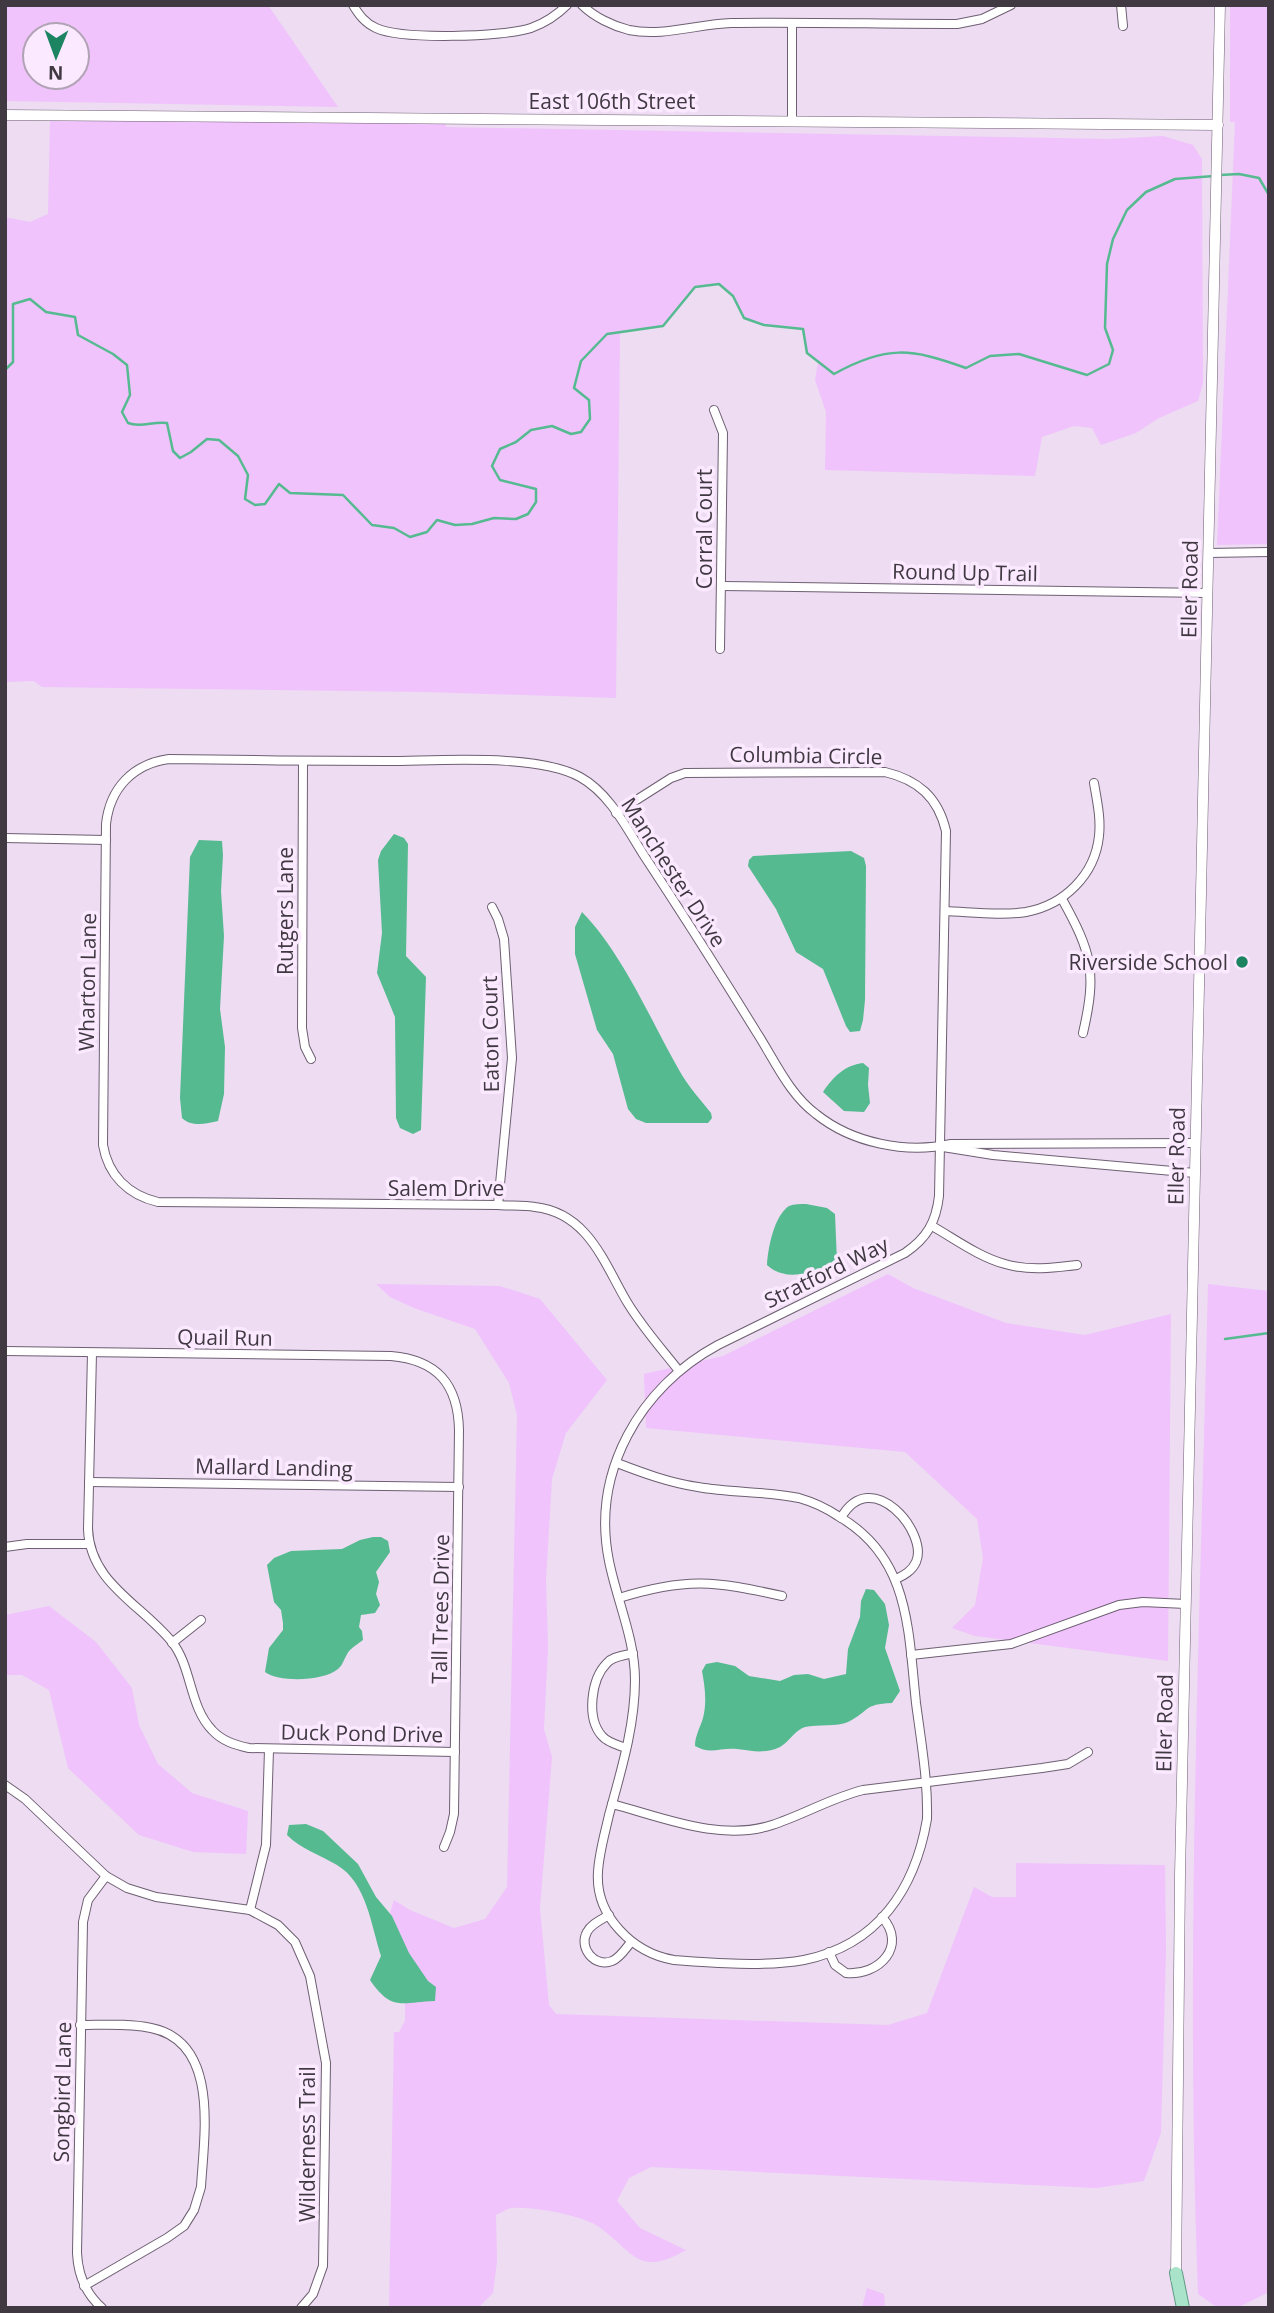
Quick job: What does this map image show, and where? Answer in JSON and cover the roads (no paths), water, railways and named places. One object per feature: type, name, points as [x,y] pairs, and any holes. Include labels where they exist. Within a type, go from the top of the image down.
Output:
[{"type":"main road","points":[[1176,2273],[1181,2308]]},
{"type":"street","points":[[354,5],[359,15],[377,29],[395,34],[420,35],[504,34],[546,21],[568,5]]},
{"type":"street","points":[[582,5],[598,18],[631,30],[653,32],[730,23],[957,24],[982,19],[1011,5]]},
{"type":"street","points":[[1121,5],[1123,26]]},
{"type":"street","name":"Eller Road","points":[[1176,2273],[1186,1604],[1220,5]]},
{"type":"street","points":[[792,24],[792,121]]},
{"type":"street","name":"East 106th Street","points":[[5,115],[1218,125]]},
{"type":"street","name":"Corral Court","points":[[713,410],[723,433],[720,649]]},
{"type":"street","points":[[1209,553],[1269,552]]},
{"type":"street","name":"Round Up Trail","points":[[722,586],[1208,593]]},
{"type":"street","name":"Manchester Drive","points":[[136,771],[151,763],[169,759],[540,763],[562,768],[599,791],[616,813],[790,1087],[805,1104],[837,1129],[864,1140],[889,1144],[1195,1173]]},
{"type":"street","name":"Rutgers Lane","points":[[303,761],[302,1028],[305,1047],[312,1059]]},
{"type":"street","name":"Wharton Lane","points":[[133,1192],[112,1172],[103,1144],[107,816],[114,793],[136,771]]},
{"type":"street","name":"Columbia Circle","points":[[616,813],[671,778],[685,773],[885,772],[904,777],[922,788],[933,799],[943,817],[947,831],[945,911]]},
{"type":"street","points":[[1077,1265],[1041,1269],[1005,1265],[932,1226],[939,1196],[945,911],[1025,912],[1062,899],[1087,873],[1094,855],[1100,826],[1094,783]]},
{"type":"street","points":[[5,838],[106,840]]},
{"type":"street","points":[[1062,899],[1084,940],[1090,959],[1090,996],[1083,1034]]},
{"type":"street","name":"Eaton Court","points":[[492,907],[504,939],[512,1058],[498,1205]]},
{"type":"street","name":"Manchester Drive","points":[[940,1147],[951,1144],[1196,1143]]},
{"type":"street","name":"Salem Drive","points":[[133,1192],[150,1200],[174,1202],[537,1207],[570,1220],[583,1229],[641,1324],[679,1371]]},
{"type":"street","name":"Stratford Way","points":[[609,1915],[602,1900],[598,1874],[634,1707],[635,1677],[633,1653],[608,1557],[606,1531],[609,1490],[623,1444],[644,1407],[663,1384],[679,1371],[718,1345],[905,1252],[917,1245],[932,1226]]},
{"type":"street","name":"Quail Run","points":[[5,1352],[391,1356],[421,1362],[440,1375]]},
{"type":"street","points":[[92,1353],[89,1544],[94,1560],[106,1578],[172,1643],[201,1620]]},
{"type":"street","name":"Tall Trees Drive","points":[[440,1375],[451,1387],[459,1415],[454,1814],[444,1847]]},
{"type":"street","points":[[617,1463],[697,1487],[800,1498],[841,1518],[878,1549],[896,1580],[906,1616],[927,1819],[923,1846],[908,1885],[882,1917],[856,1938],[829,1952],[788,1962],[700,1962],[663,1958],[649,1953],[631,1941],[609,1915],[594,1924],[586,1934],[585,1948],[598,1962],[608,1963],[617,1959],[631,1941]]},
{"type":"street","name":"Mallard Landing","points":[[89,1482],[458,1487]]},
{"type":"street","points":[[841,1518],[854,1501],[866,1497],[883,1502],[903,1518],[914,1536],[919,1553],[913,1568],[896,1580]]},
{"type":"street","points":[[5,1547],[27,1544],[89,1544]]},
{"type":"street","points":[[619,1598],[662,1586],[702,1582],[782,1596]]},
{"type":"street","points":[[911,1655],[1011,1644],[1119,1605],[1143,1602],[1186,1604]]},
{"type":"street","name":"Duck Pond Drive","points":[[172,1643],[183,1663],[198,1707],[214,1732],[236,1745],[269,1750],[455,1752]]},
{"type":"street","points":[[626,1748],[602,1737],[594,1717],[593,1698],[597,1678],[607,1663],[613,1658],[633,1653]]},
{"type":"street","points":[[250,1910],[267,1845],[269,1750]]},
{"type":"street","points":[[612,1804],[707,1828],[740,1832],[771,1826],[843,1795],[863,1790],[1068,1764],[1088,1752]]},
{"type":"street","name":"Wilderness Trail","points":[[5,1785],[25,1799],[106,1876],[141,1894],[250,1910],[278,1925],[295,1942],[303,1955],[310,1976],[326,2063],[323,2266],[313,2294],[301,2308]]},
{"type":"street","name":"Songbird Lane","points":[[102,2308],[85,2286],[77,2253],[83,1922],[89,1900],[106,1876]]},
{"type":"street","points":[[829,1952],[835,1965],[846,1973],[867,1970],[878,1965],[891,1950],[893,1941],[890,1926],[882,1917]]},
{"type":"street","points":[[80,2025],[145,2027],[173,2037],[183,2045],[196,2064],[204,2099],[201,2187],[189,2219],[167,2238],[85,2286]]},
{"type":"waterway","points":[[1220,175],[1239,174],[1259,178],[1269,195]]},
{"type":"waterway","points":[[5,370],[13,362],[13,304],[30,299],[46,312],[75,317],[78,335],[127,365],[130,395],[122,412],[128,423],[167,423],[173,451],[180,458],[207,439],[219,440],[238,456],[248,475],[245,499],[255,505],[265,504],[279,484],[290,493],[343,495],[372,525],[394,528],[410,537],[427,532],[437,520],[455,525],[472,524],[494,518],[516,519],[528,514],[536,502],[536,489],[500,480],[492,466],[500,449],[516,442],[531,430],[552,426],[571,434],[581,432],[590,419],[589,400],[574,388],[581,361],[607,334],[663,326],[695,287],[719,284],[733,296],[744,318],[764,325],[803,329],[807,353],[834,374],[884,354],[914,353],[966,368],[990,356],[1019,354],[1087,375],[1109,364],[1113,350],[1105,328],[1107,264],[1113,239],[1127,210],[1146,192],[1175,179],[1214,176]]},
{"type":"waterway","points":[[1225,1339],[1269,1333]]},
{"type":"place","name":"Riverside School","points":[[1242,962]]}]
